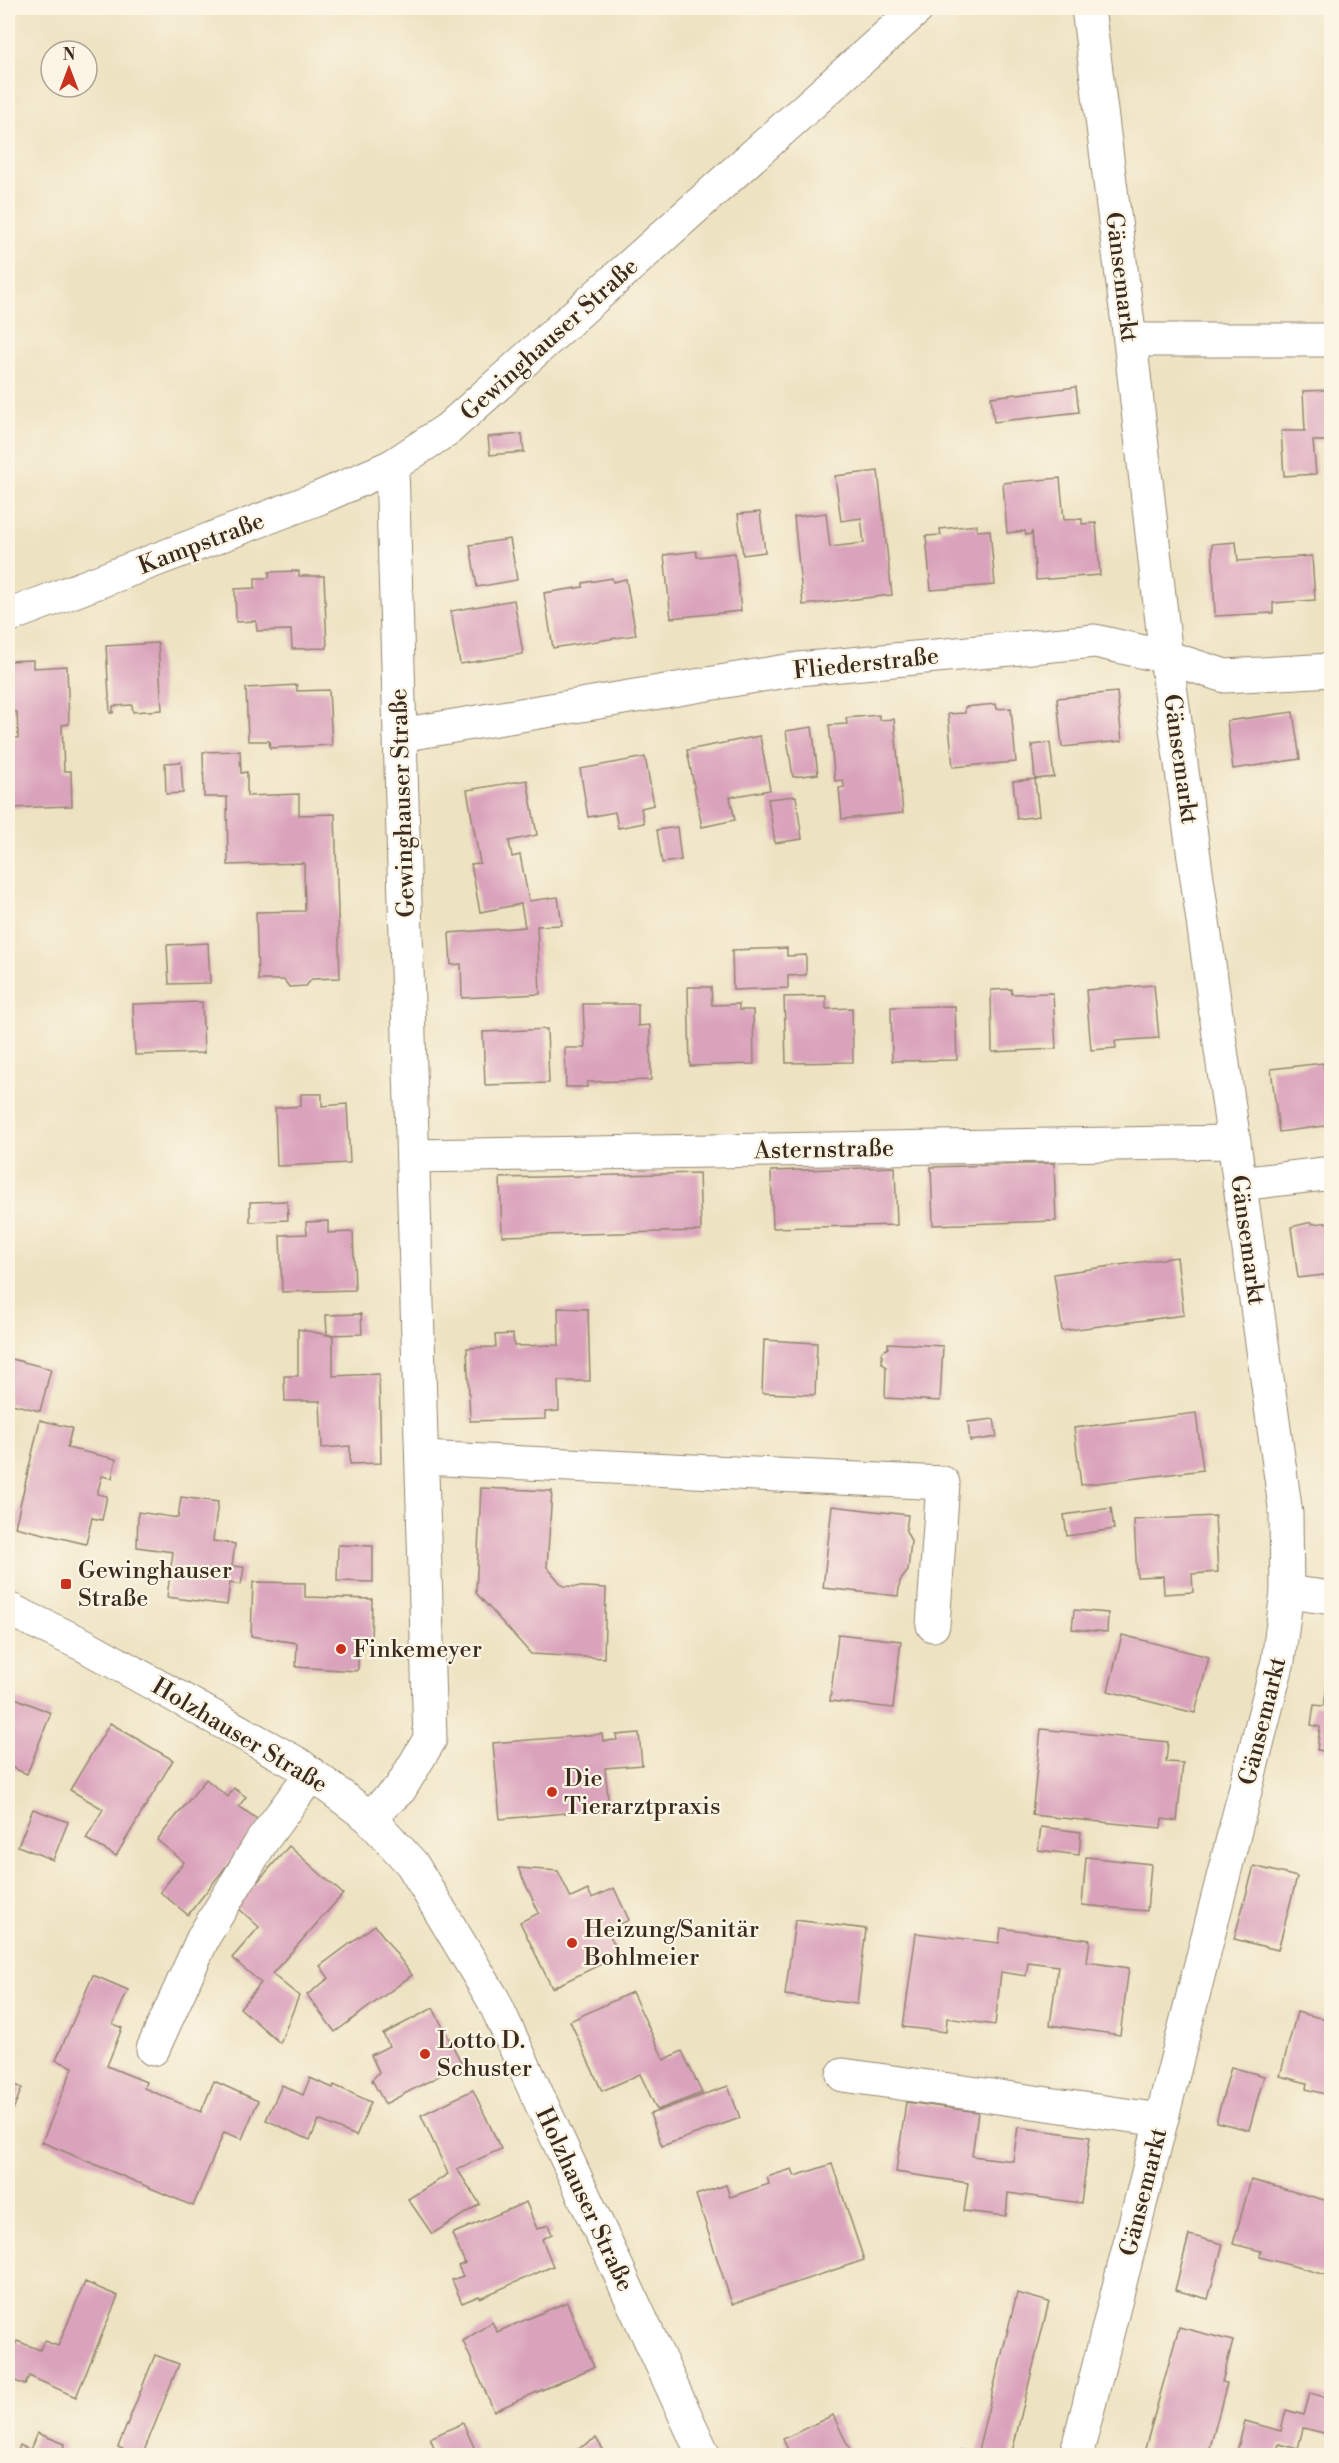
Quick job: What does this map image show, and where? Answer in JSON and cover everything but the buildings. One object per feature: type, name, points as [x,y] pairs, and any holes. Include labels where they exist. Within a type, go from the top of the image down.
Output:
[{"type":"street","name":"Gewinghauser Straße","points":[[369,1817],[399,1789],[430,1739],[392,466],[448,429],[918,8]]},
{"type":"street","name":"Gänsemarkt","points":[[1077,2456],[1278,1661],[1287,1592],[1286,1514],[1166,657],[1130,340],[1088,8]]},
{"type":"street","points":[[1130,340],[1332,340]]},
{"type":"street","name":"Kampstraße","points":[[8,616],[319,498],[392,466]]},
{"type":"street","name":"Fliederstraße","points":[[400,735],[798,669],[1095,641],[1166,657],[1225,676],[1332,670]]},
{"type":"street","name":"Asternstraße","points":[[413,1156],[1234,1142]]},
{"type":"street","points":[[1239,1184],[1332,1173]]},
{"type":"street","points":[[422,1458],[944,1483],[933,1625]]},
{"type":"street","points":[[1287,1592],[1332,1598]]},
{"type":"street","name":"Holzhauser Straße","points":[[8,1609],[84,1645],[311,1774],[369,1817],[412,1864],[493,1999],[704,2456]]},
{"type":"street","points":[[153,2049],[204,1936],[262,1841],[311,1774]]},
{"type":"street","points":[[843,2075],[1161,2120]]},
{"type":"place","name":"Gewinghauser Straße","points":[[66,1584]]},
{"type":"place","name":"Finkemeyer","points":[[341,1649]]},
{"type":"place","name":"Die Tierarztpraxis","points":[[552,1792]]},
{"type":"place","name":"Heizung/Sanitär Bohlmeier","points":[[572,1943]]},
{"type":"place","name":"Lotto D. Schuster","points":[[425,2054]]}]
